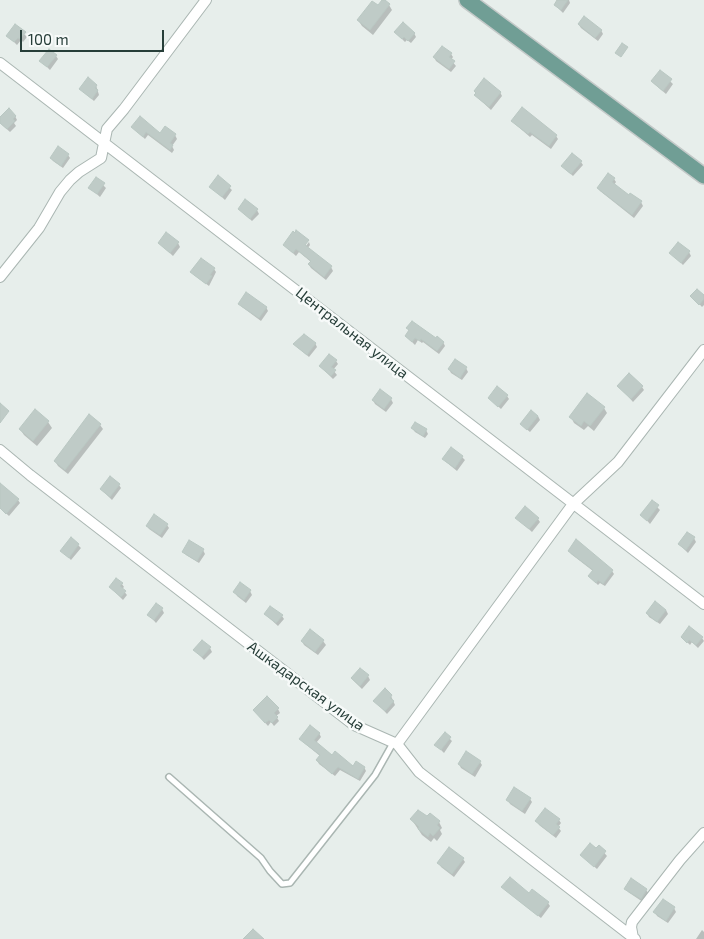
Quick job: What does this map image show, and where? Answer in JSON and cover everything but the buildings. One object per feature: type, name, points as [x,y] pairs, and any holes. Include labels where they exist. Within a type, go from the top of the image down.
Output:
[{"type":"main road","points":[[467,0],[704,176]]},
{"type":"street","points":[[0,277],[39,228],[60,192],[70,180],[101,158],[107,129],[206,0]]},
{"type":"street","name":"Центральная улица","points":[[0,63],[704,604]]},
{"type":"street","points":[[395,744],[573,504],[618,462],[704,350]]},
{"type":"street","name":"Ашкадарская улица","points":[[0,450],[38,482],[354,725],[395,744],[419,772],[629,937]]},
{"type":"street","points":[[629,937],[632,922],[680,860],[704,834]]},
{"type":"lane","points":[[169,777],[261,858],[282,884],[290,883],[375,775],[395,744]]}]
